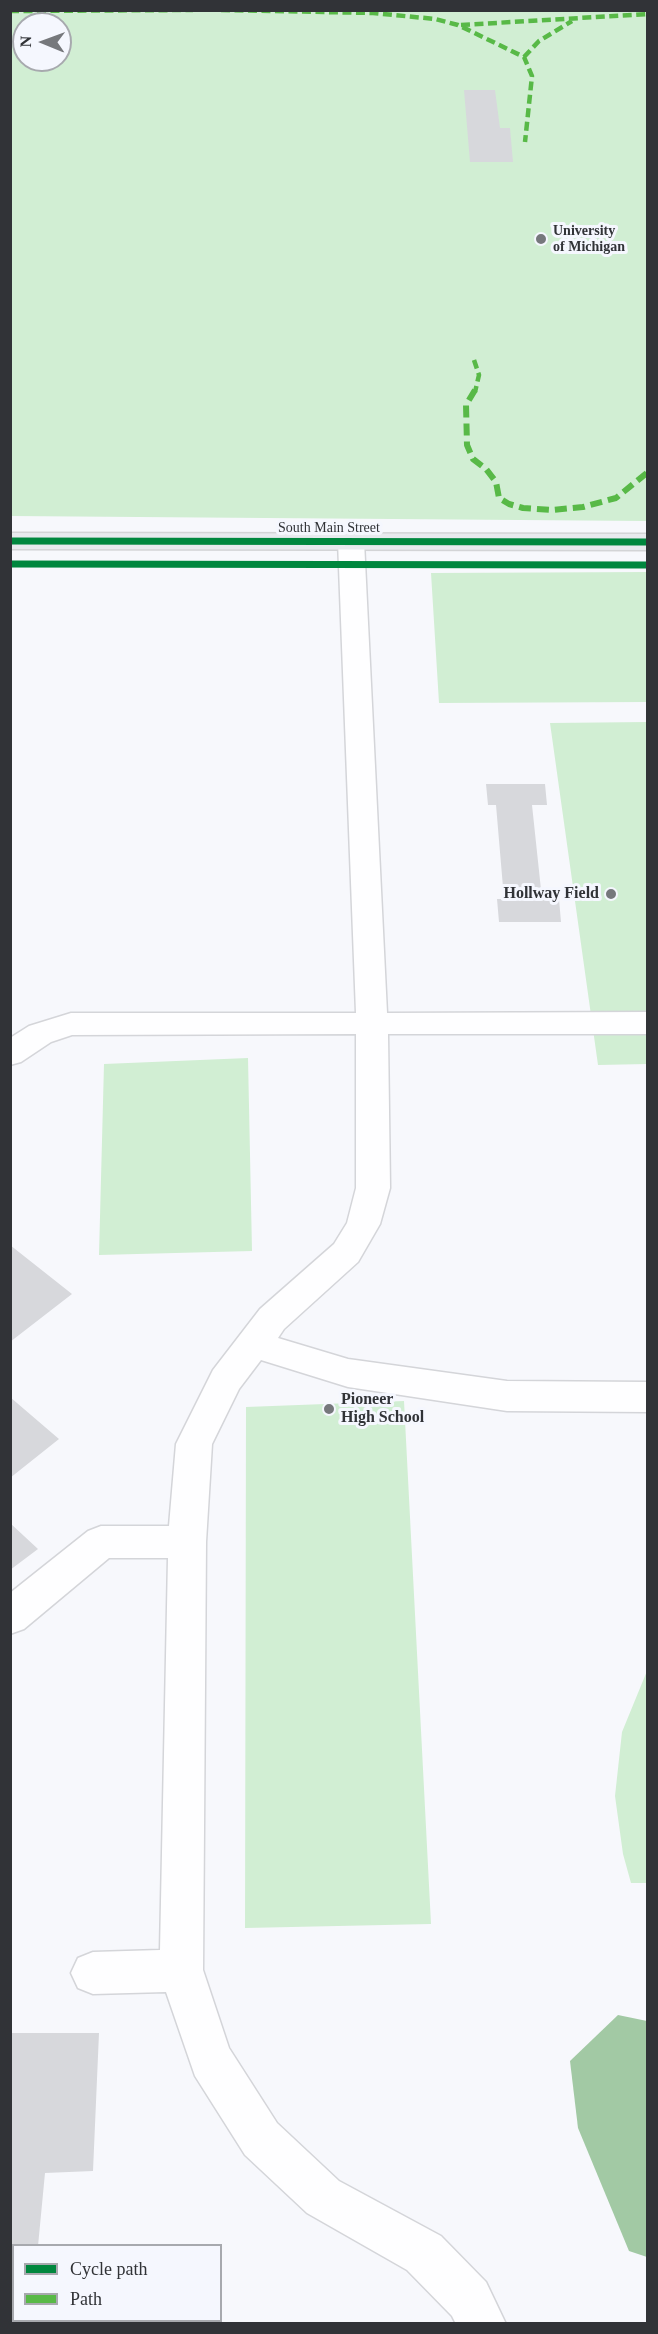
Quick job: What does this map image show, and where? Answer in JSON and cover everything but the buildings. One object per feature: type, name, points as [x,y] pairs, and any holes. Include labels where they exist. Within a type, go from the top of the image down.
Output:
[{"type":"main road","name":"South Main Street","points":[[10,541],[648,542]]},
{"type":"lane","points":[[351,541],[372,1025],[373,1188],[363,1224],[346,1253],[272,1319],[226,1380],[194,1444],[187,1542],[182,1970],[210,2060],[261,2139],[323,2197],[424,2253],[469,2300],[482,2324]]},
{"type":"lane","points":[[10,1054],[40,1034],[71,1024],[648,1023]]},
{"type":"lane","points":[[253,1344],[348,1373],[507,1396],[648,1397]]},
{"type":"lane","points":[[10,1617],[101,1542],[187,1542]]},
{"type":"lane","points":[[93,1973],[182,1970]]},
{"type":"shaded area","points":[[11,11],[647,11],[647,521],[11,516]]},
{"type":"shaded area","points":[[647,572],[647,702],[439,703],[431,573]]},
{"type":"shaded area","name":"Hollway Field","points":[[647,722],[647,1064],[598,1065],[550,723]]},
{"type":"shaded area","points":[[248,1058],[252,1251],[99,1255],[104,1064]]},
{"type":"shaded area","points":[[404,1401],[431,1924],[245,1928],[246,1407]]},
{"type":"shaded area","points":[[647,1671],[647,1883],[631,1883],[623,1854],[615,1796],[622,1732]]},
{"type":"shaded area","points":[[618,2015],[647,2021],[647,2257],[629,2251],[578,2128],[570,2061]]},
{"type":"marked path","points":[[10,11],[193,10]]},
{"type":"marked path","points":[[221,10],[373,13],[435,19],[458,25],[524,57],[532,76],[525,142]]},
{"type":"marked path","points":[[461,25],[648,14]]},
{"type":"marked path","points":[[524,57],[539,41],[572,21]]},
{"type":"marked path","points":[[474,360],[479,375],[475,392],[466,405],[467,445],[473,459],[486,469],[496,482],[499,498],[523,508],[552,510],[583,507],[616,498],[648,472]]},
{"type":"cycle path","points":[[10,541],[648,542]]},
{"type":"cycle path","points":[[10,564],[648,565]]},
{"type":"place","name":"University of Michigan","points":[[541,239]]},
{"type":"place","name":"Hollway Field","points":[[611,894]]},
{"type":"place","name":"Pioneer High School","points":[[329,1409]]}]
